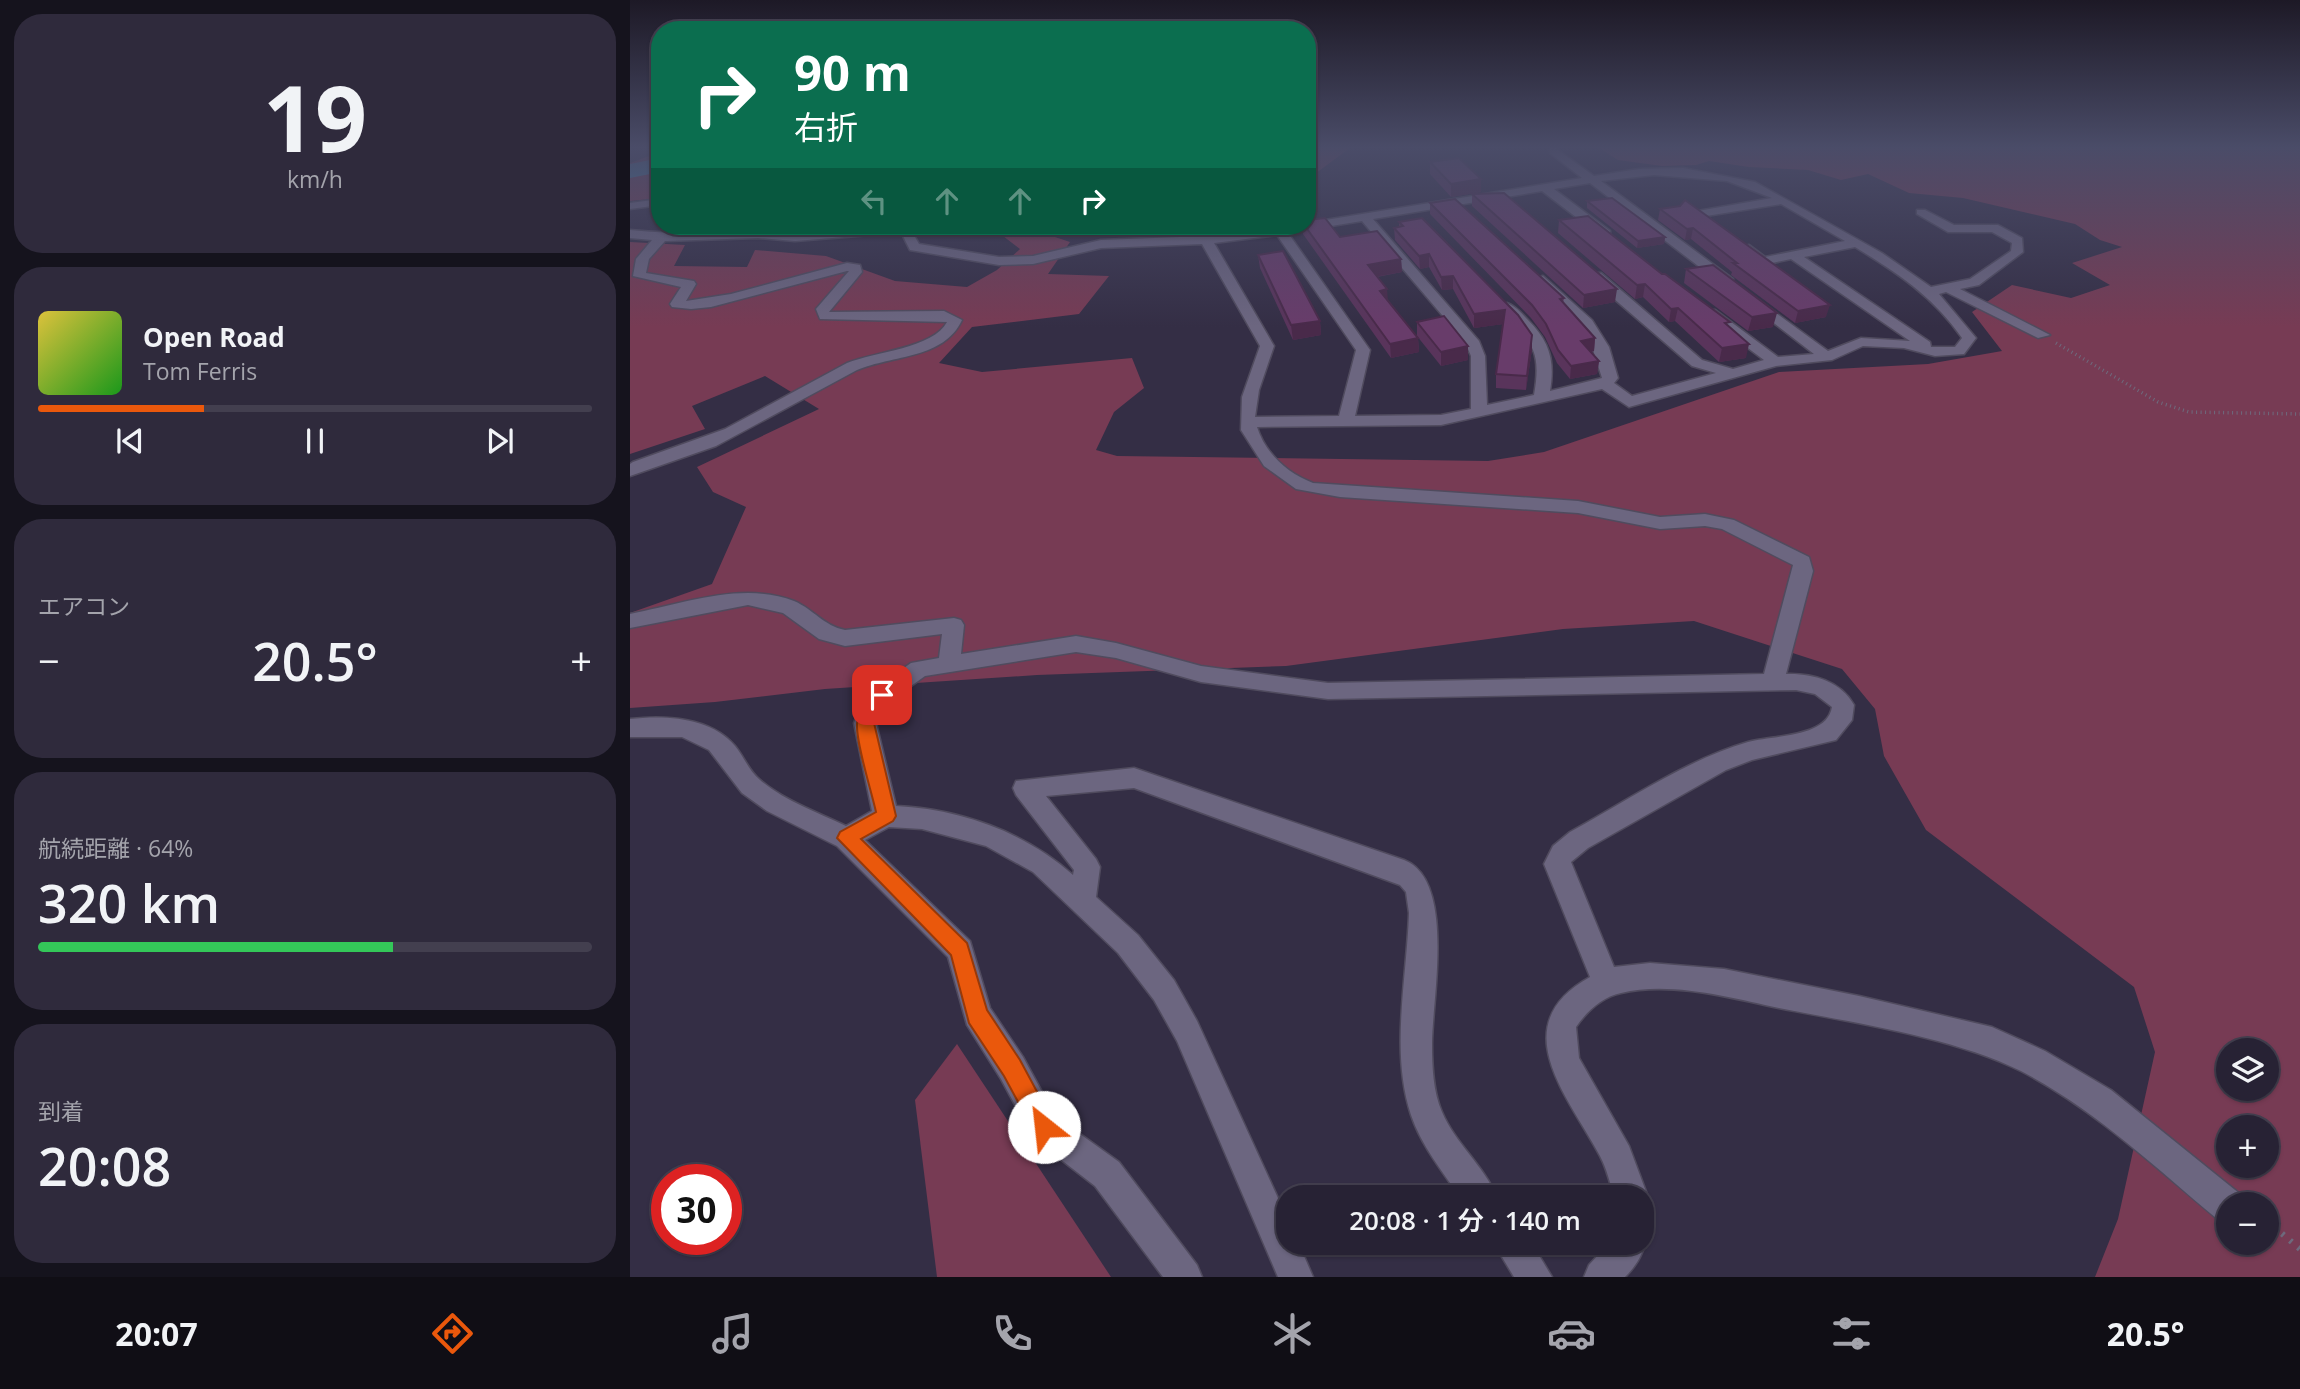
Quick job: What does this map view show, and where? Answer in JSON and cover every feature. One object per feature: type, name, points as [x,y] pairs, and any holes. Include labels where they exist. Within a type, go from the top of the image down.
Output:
[{"type":"street","points":[[1316,225],[1452,208]]},
{"type":"street","points":[[1571,208],[1621,245]]},
{"type":"street","points":[[1630,208],[1827,357]]},
{"type":"street","points":[[1735,208],[1696,214],[1763,261],[1856,243]]},
{"type":"street","points":[[1605,384],[1629,402],[1775,362],[1827,357],[1861,342],[1904,344],[1935,352],[1959,351],[1966,345],[1969,338],[1927,292],[1893,265],[1795,208]]},
{"type":"street","points":[[1921,212],[1952,229],[1994,228],[2018,241],[2017,252],[1978,279],[1927,292]]},
{"type":"street","points":[[1365,217],[1472,341],[1478,356],[1479,411]]},
{"type":"street","points":[[630,234],[662,237],[726,235]]},
{"type":"street","points":[[770,235],[811,235]]},
{"type":"street","points":[[910,235],[914,247],[999,261],[1033,260],[1101,244],[1206,240],[1247,235]]},
{"type":"street","points":[[1283,235],[1363,350],[1346,422]]},
{"type":"street","points":[[630,471],[653,459],[710,442],[873,358],[936,342],[952,330],[955,320],[944,315],[825,316],[823,309],[856,272],[855,268],[847,267],[714,302],[684,306],[677,304],[689,284],[640,276],[638,272],[640,262],[662,237]]},
{"type":"street","points":[[1206,240],[1268,346],[1248,404],[1248,422],[1256,448],[1276,469],[1304,485],[1340,492],[1578,507],[1660,523],[1705,520],[1727,524],[1802,562],[1803,571],[1775,678]]},
{"type":"street","points":[[1793,255],[1935,352]]},
{"type":"street","points":[[1585,265],[1697,363],[1731,373]]},
{"type":"street","points":[[1248,422],[1416,422],[1605,384],[1610,378],[1607,356],[1593,328],[1527,266]]},
{"type":"street","points":[[1948,288],[2043,335]]},
{"type":"street","points":[[1498,298],[1544,350],[1547,368],[1541,398]]},
{"type":"street","points":[[1698,304],[1775,362]]},
{"type":"street","points":[[630,621],[748,598],[789,607],[825,634],[845,638],[954,625],[949,664]]},
{"type":"street","points":[[886,816],[865,723],[870,710],[906,676],[919,669],[1076,644],[1102,645],[1177,669],[1285,690],[1350,692],[1775,678],[1822,686],[1843,705],[1841,720],[1828,734],[1750,751],[1718,763],[1579,840],[1562,854],[1557,864],[1607,983]]},
{"type":"street","points":[[630,727],[648,725],[677,728],[705,736],[724,749],[742,778],[755,791],[846,838],[960,950],[977,1015],[1012,1068],[1044,1127],[1107,1174],[1185,1277]]},
{"type":"street","points":[[1082,900],[1087,867],[1025,789],[1134,778],[1404,872],[1414,879],[1420,892],[1423,914],[1419,1090],[1427,1117],[1472,1185]]},
{"type":"street","points":[[846,838],[886,816],[922,818],[992,837],[1042,864],[1128,944],[1164,990],[1188,1031],[1296,1277]]},
{"type":"street","points":[[1627,1185],[1618,1157],[1577,1084],[1560,1044],[1561,1027],[1568,1013],[1582,999],[1607,983],[1631,978],[1712,981],[1992,1042],[2034,1062],[2100,1101],[2216,1196]]},
{"type":"street","points":[[1519,1255],[1535,1277]]},
{"type":"street","points":[[1601,1277],[1614,1266],[1621,1255]]},
{"type":"path","points":[[2043,335],[2158,402],[2189,412],[2300,414]]},
{"type":"path","points":[[2279,1231],[2300,1248]]},
{"type":"shaded area","points":[[2004,208],[2300,208],[2300,1277],[2095,1277],[2118,1219],[2155,1052],[2134,987],[1926,830],[1884,756],[1875,709],[1842,669],[1694,621],[1563,629],[1286,666],[1037,675],[825,689],[715,702],[630,708],[630,613],[712,584],[746,507],[713,492],[697,467],[819,409],[765,376],[692,406],[705,429],[630,454],[630,242],[685,245],[674,266],[747,267],[755,250],[826,256],[895,281],[967,287],[997,270],[1020,249],[1002,235],[1052,235],[1070,242],[1048,274],[1109,276],[1079,314],[972,327],[939,363],[982,372],[1132,358],[1144,388],[1114,412],[1096,450],[1117,456],[1488,461],[1544,452],[1779,372],[1928,364],[2002,351],[1972,312],[2012,285],[2071,298],[2110,285],[2072,263],[2122,247],[2100,240],[2075,224]]},
{"type":"shaded area","points":[[957,1044],[1111,1277],[937,1277],[915,1100]]},
{"type":"building","points":[[1435,208],[1464,208],[1564,298],[1560,299],[1595,338],[1581,341],[1599,361],[1571,366],[1558,350],[1546,324],[1532,305]]},
{"type":"building","points":[[1487,208],[1521,208],[1617,289],[1584,295]]},
{"type":"building","points":[[1595,208],[1625,208],[1665,237],[1638,241]]},
{"type":"building","points":[[1695,208],[1830,305],[1798,311],[1733,263],[1737,263],[1693,228],[1687,229],[1660,209]]},
{"type":"building","points":[[1588,216],[1662,274],[1730,322],[1725,323],[1749,344],[1722,348],[1678,308],[1671,309],[1645,284],[1637,285],[1559,220]]},
{"type":"building","points":[[1325,218],[1340,237],[1377,231],[1401,259],[1368,265],[1387,289],[1380,291],[1418,338],[1390,344],[1311,235],[1316,235],[1316,219]]},
{"type":"building","points":[[1422,218],[1518,315],[1532,335],[1527,376],[1496,374],[1505,310],[1474,314],[1453,276],[1441,277],[1429,254],[1419,256],[1394,228],[1403,226],[1399,222]]},
{"type":"building","points":[[1283,251],[1320,321],[1291,325],[1258,255]]},
{"type":"building","points":[[1713,265],[1777,313],[1752,317],[1686,269]]},
{"type":"building","points":[[1444,316],[1468,346],[1441,352],[1417,322]]},
{"type":"route","points":[[882,695],[870,710],[865,723],[886,816],[846,838],[960,950],[977,1015],[1012,1068],[1044,1127]]}]
